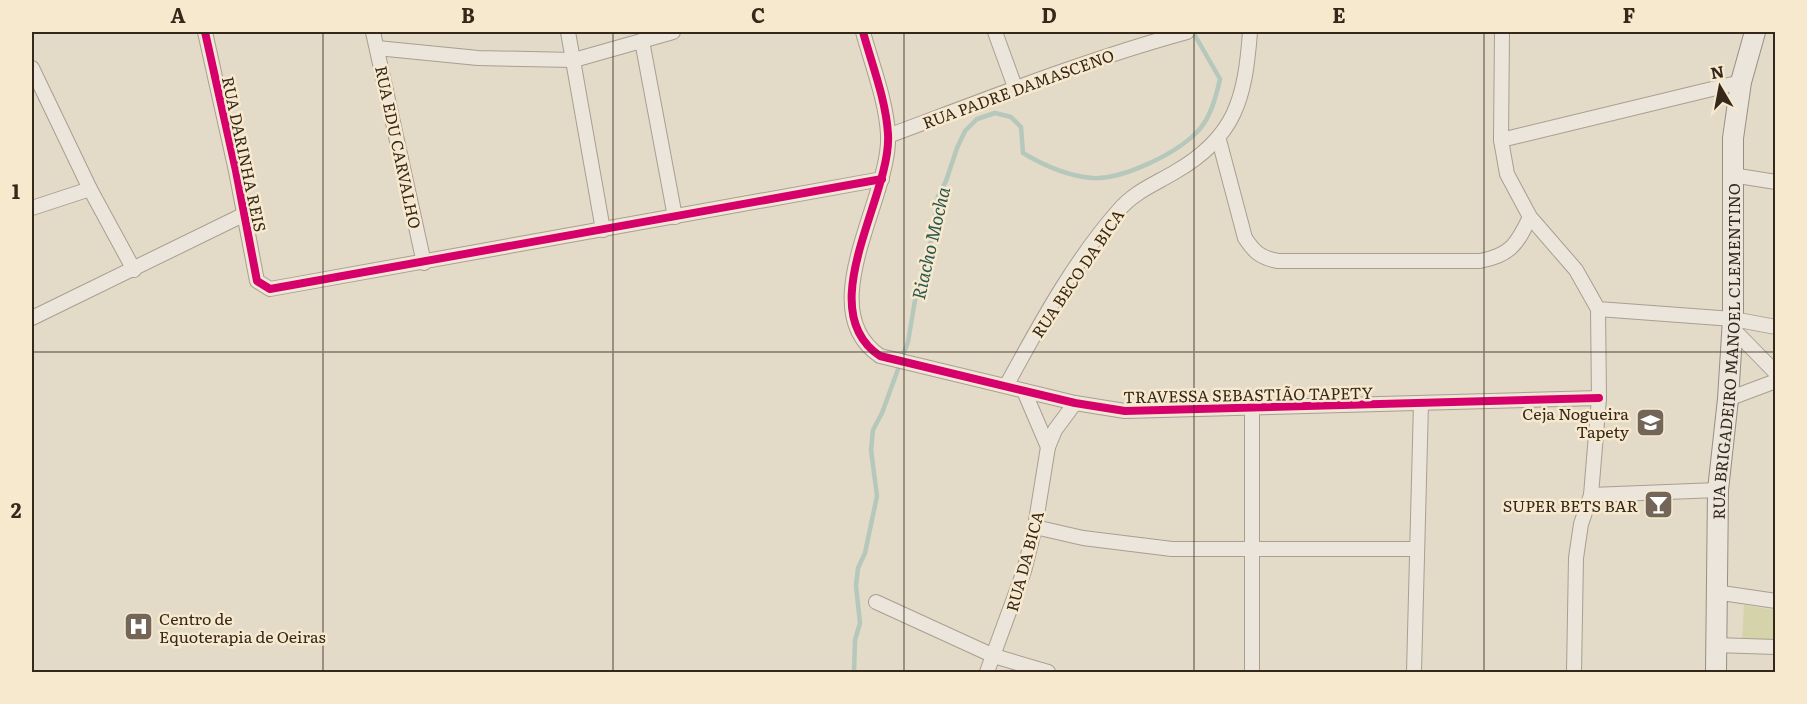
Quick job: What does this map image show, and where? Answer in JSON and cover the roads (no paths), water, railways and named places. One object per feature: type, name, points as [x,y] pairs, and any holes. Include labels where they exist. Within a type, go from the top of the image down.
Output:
[{"type":"main road","name":"RUA BRIGADEIRO MANOEL CLEMENTINO","points":[[1716,672],[1714,645],[1718,490],[1728,399],[1732,323],[1732,138],[1741,82],[1755,32]]},
{"type":"street","name":"RUA DARINHA REIS","points":[[206,32],[257,281],[263,287],[282,289],[424,263]]},
{"type":"street","name":"RUA EDU CARVALHO","points":[[373,32],[424,263]]},
{"type":"street","points":[[568,32],[603,230]]},
{"type":"street","points":[[377,48],[478,58],[574,60],[673,32]]},
{"type":"street","points":[[424,263],[882,179],[888,136],[879,89],[863,32]]},
{"type":"street","points":[[995,32],[1015,87]]},
{"type":"street","name":"RUA PADRE DAMASCENO","points":[[888,136],[1137,38],[1185,32]]},
{"type":"street","name":"RUA BECO DA BICA","points":[[1006,386],[1036,330],[1111,219],[1129,198],[1187,165],[1219,140],[1237,107],[1248,59],[1250,32]]},
{"type":"street","points":[[1502,32],[1500,140],[1507,174],[1530,217],[1576,270],[1598,309],[1599,398],[1591,495],[1581,524],[1576,558],[1574,672]]},
{"type":"street","points":[[642,41],[675,218]]},
{"type":"street","points":[[32,68],[90,189],[134,270]]},
{"type":"street","points":[[1500,140],[1741,82]]},
{"type":"street","points":[[1219,140],[1245,238],[1254,251],[1265,258],[1480,261],[1498,257],[1511,249],[1530,217]]},
{"type":"street","points":[[1732,175],[1776,182]]},
{"type":"street","name":"TRAVESSA SEBASTIÃO TAPETY","points":[[882,179],[866,225],[853,279],[855,321],[869,349],[897,361],[1075,403],[1125,411],[1599,398]]},
{"type":"street","points":[[32,208],[90,189]]},
{"type":"street","points":[[32,318],[245,214]]},
{"type":"street","points":[[1598,309],[1776,327]]},
{"type":"street","points":[[1732,323],[1776,373]]},
{"type":"street","points":[[1728,399],[1776,381]]},
{"type":"street","points":[[1024,391],[1048,447]]},
{"type":"street","name":"RUA DA BICA","points":[[987,672],[1014,604],[1035,527],[1048,447],[1055,430],[1075,403]]},
{"type":"street","points":[[1414,672],[1421,404]]},
{"type":"street","points":[[1252,408],[1254,551],[1252,672]]},
{"type":"street","points":[[1591,495],[1718,490]]},
{"type":"street","points":[[1035,527],[1125,545],[1254,551],[1417,549]]},
{"type":"street","points":[[1715,592],[1776,601]]},
{"type":"street","points":[[876,602],[994,656],[1048,672]]},
{"type":"street","points":[[1714,645],[1776,647]]},
{"type":"waterway","name":"Riacho Mocha","points":[[854,672],[855,640],[860,623],[856,586],[858,568],[865,553],[877,496],[871,450],[873,430],[882,413],[908,342],[916,294],[933,234],[938,196],[965,131],[977,119],[995,113],[1011,117],[1021,127],[1023,153],[1056,169],[1083,177],[1104,178],[1147,164],[1175,149],[1196,133],[1209,115],[1214,101],[1220,79],[1193,32]]},
{"type":"place","name":"Ceja Nogueira Tapety","points":[[1650,422]]},
{"type":"place","name":"SUPER BETS BAR","points":[[1659,505]]},
{"type":"place","name":"Centro de Equoterapia de Oeiras","points":[[138,627]]}]
